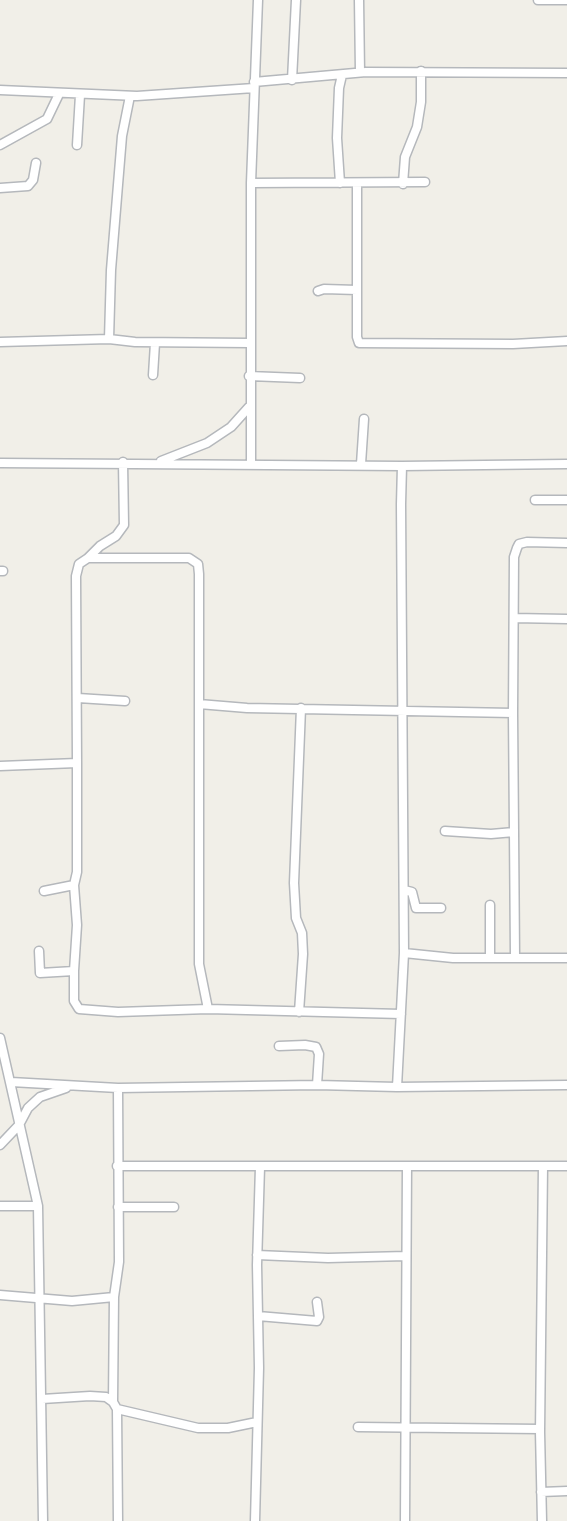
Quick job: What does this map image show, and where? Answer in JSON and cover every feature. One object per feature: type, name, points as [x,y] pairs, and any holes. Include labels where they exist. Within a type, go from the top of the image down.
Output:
[{"type":"street","points":[[251,465],[251,183],[258,0]]},
{"type":"street","points":[[292,80],[296,0]]},
{"type":"street","points":[[359,0],[360,72]]},
{"type":"street","points":[[538,0],[567,0]]},
{"type":"street","points":[[402,184],[405,157],[417,127],[421,102],[421,71]]},
{"type":"street","points":[[0,90],[130,96],[360,72],[567,73]]},
{"type":"street","points":[[340,183],[337,138],[342,75]]},
{"type":"street","points":[[0,145],[47,119],[60,94]]},
{"type":"street","points":[[77,145],[80,95]]},
{"type":"street","points":[[109,339],[111,270],[122,136],[130,96]]},
{"type":"street","points":[[0,188],[28,186],[33,180],[36,163]]},
{"type":"street","points":[[251,183],[425,183]]},
{"type":"street","points":[[357,183],[357,337],[362,345],[567,341]]},
{"type":"street","points":[[318,291],[357,290]]},
{"type":"street","points":[[0,342],[109,339],[250,342]]},
{"type":"street","points":[[153,376],[155,342]]},
{"type":"street","points":[[249,376],[300,378]]},
{"type":"street","points":[[156,463],[207,443],[231,427],[249,407]]},
{"type":"street","points":[[362,464],[364,419]]},
{"type":"street","points":[[123,462],[124,525],[116,536],[79,564],[76,576],[77,925],[74,1001],[79,1009],[118,1012],[208,1009],[401,1014]]},
{"type":"street","points":[[0,463],[402,466],[567,464]]},
{"type":"street","points":[[397,1087],[404,953],[402,466]]},
{"type":"street","points":[[535,500],[567,500]]},
{"type":"street","points":[[515,957],[514,556],[519,544],[567,543]]},
{"type":"street","points":[[88,558],[177,557],[189,558],[198,564],[199,964],[208,1009]]},
{"type":"street","points":[[514,618],[567,619]]},
{"type":"street","points":[[78,698],[125,701]]},
{"type":"street","points":[[199,704],[247,708],[513,713]]},
{"type":"street","points":[[299,1012],[303,954],[302,933],[296,918],[294,883],[301,708]]},
{"type":"street","points":[[0,766],[77,763]]},
{"type":"street","points":[[445,831],[491,834],[514,832]]},
{"type":"street","points":[[44,891],[75,885]]},
{"type":"street","points":[[404,890],[412,892],[416,908],[442,908]]},
{"type":"street","points":[[489,905],[490,958]]},
{"type":"street","points":[[39,951],[40,973],[74,971]]},
{"type":"street","points":[[404,953],[490,958],[567,958]]},
{"type":"street","points":[[0,1038],[38,1206],[43,1521]]},
{"type":"street","points":[[279,1046],[316,1047],[319,1054],[317,1085]]},
{"type":"street","points":[[11,1082],[118,1088],[567,1085],[567,1095]]},
{"type":"street","points":[[0,1145],[19,1125],[28,1108],[40,1097],[68,1087]]},
{"type":"street","points":[[118,1088],[119,1262],[114,1297],[118,1521]]},
{"type":"street","points":[[117,1166],[567,1166]]},
{"type":"street","points":[[405,1521],[407,1166]]},
{"type":"street","points":[[542,1521],[540,1429],[543,1166]]},
{"type":"street","points":[[255,1521],[260,1167]]},
{"type":"street","points":[[0,1206],[38,1206]]},
{"type":"street","points":[[118,1207],[174,1207]]},
{"type":"street","points":[[257,1255],[328,1258],[406,1256]]},
{"type":"street","points":[[0,1295],[72,1301],[114,1297]]},
{"type":"street","points":[[258,1316],[317,1321],[317,1302]]},
{"type":"street","points":[[42,1399],[106,1397],[115,1406],[198,1428],[228,1428],[257,1423]]},
{"type":"street","points":[[358,1427],[540,1429]]},
{"type":"street","points":[[541,1492],[567,1492]]}]
